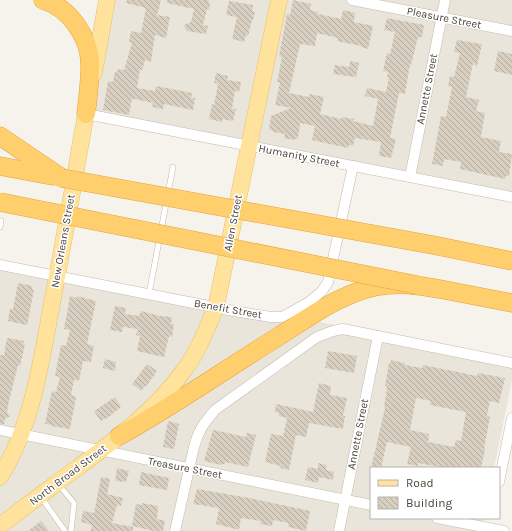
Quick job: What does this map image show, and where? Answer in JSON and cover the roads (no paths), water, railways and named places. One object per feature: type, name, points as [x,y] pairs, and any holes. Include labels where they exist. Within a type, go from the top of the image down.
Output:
[{"type":"highway","points":[[43,0],[57,6],[70,17],[88,46],[90,65],[86,114]]},
{"type":"highway","points":[[0,136],[62,178]]},
{"type":"highway","points":[[0,166],[418,242],[512,261]]},
{"type":"highway","points":[[0,202],[512,303]]},
{"type":"highway","points":[[119,436],[151,418],[320,310],[355,293],[371,288],[387,285],[417,285]]},
{"type":"main road","name":"New Orleans Street","points":[[0,477],[11,458],[21,434],[34,394],[107,0]]},
{"type":"main road","name":"Allen Street","points":[[135,422],[169,389],[185,370],[202,340],[216,307],[279,0]]},
{"type":"main road","name":"North Broad Street","points":[[0,526],[101,451],[135,422]]},
{"type":"street","name":"Pleasure Street","points":[[352,0],[512,31]]},
{"type":"street","name":"Annette Street","points":[[410,178],[445,0]]},
{"type":"street","name":"Humanity Street","points":[[86,114],[512,197]]},
{"type":"street","name":"Benefit Street","points":[[0,266],[271,317],[282,317],[309,302],[322,291],[328,282],[352,166]]},
{"type":"street","points":[[175,531],[188,469],[197,436],[203,423],[215,410],[321,335],[333,331],[343,330],[512,363]]},
{"type":"street","name":"Annette Street","points":[[339,531],[378,336]]},
{"type":"street","points":[[500,477],[512,418]]},
{"type":"street","name":"Treasure Street","points":[[0,430],[370,505]]},
{"type":"street","points":[[444,519],[490,526],[504,531]]},
{"type":"lane","points":[[149,294],[172,167]]},
{"type":"lane","points":[[57,483],[74,503],[71,531]]},
{"type":"lane","points":[[40,496],[65,531]]}]
